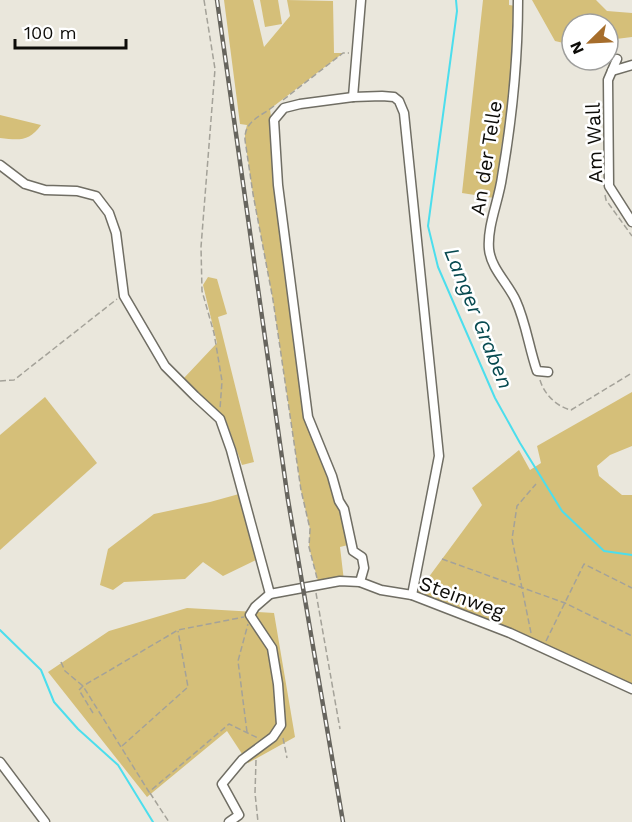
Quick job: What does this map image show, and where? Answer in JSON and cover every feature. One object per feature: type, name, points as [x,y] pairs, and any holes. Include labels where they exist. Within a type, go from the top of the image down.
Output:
[{"type":"street","points":[[353,97],[361,0]]},
{"type":"street","name":"An der Telle","points":[[518,0],[513,95],[502,178],[489,247],[496,270],[513,295],[520,311],[537,371]]},
{"type":"street","name":"Am Wall","points":[[612,72],[608,80],[609,186],[632,222]]},
{"type":"street","points":[[360,582],[364,568],[362,557],[352,551],[344,509],[308,417],[278,185],[274,120],[284,108],[353,97],[394,97],[399,101],[404,113],[439,456],[412,595]]},
{"type":"street","points":[[0,165],[25,184],[45,190],[77,191],[96,196],[109,213],[116,233],[124,296],[165,366],[220,419],[231,450],[270,594],[255,607],[250,615],[272,648],[281,725],[267,742],[242,760],[222,784],[239,816],[229,822]]},
{"type":"street","points":[[537,371],[548,372]]},
{"type":"street","name":"Steinweg","points":[[270,594],[340,581],[360,582],[381,590],[412,595],[533,643],[632,689]]},
{"type":"street","points":[[0,762],[45,822]]},
{"type":"path","points":[[204,0],[215,69],[201,247],[202,291],[214,333],[222,381],[220,419]]},
{"type":"path","points":[[340,729],[309,547],[310,529],[301,490],[273,300],[245,140],[246,127],[343,53],[357,55]]},
{"type":"path","points":[[0,381],[14,380],[112,302],[124,296]]},
{"type":"path","points":[[537,371],[541,384],[554,401],[563,408],[571,410],[632,374]]},
{"type":"path","points":[[533,643],[512,539],[516,506],[536,484]]},
{"type":"path","points":[[442,559],[565,603],[632,636]]},
{"type":"path","points":[[543,648],[584,564],[632,588]]},
{"type":"path","points":[[93,713],[79,690],[83,686],[178,630],[250,615],[238,661],[248,733]]},
{"type":"path","points":[[121,747],[188,687],[178,630]]},
{"type":"path","points":[[61,663],[65,671],[83,686],[169,822]]},
{"type":"path","points":[[149,792],[229,724],[267,742]]},
{"type":"path","points":[[281,725],[286,758]]},
{"type":"path","points":[[258,750],[255,765],[258,822]]},
{"type":"shaded area","points":[[224,0],[253,0],[264,47],[290,16],[287,0],[333,1],[334,53],[343,53],[270,109],[307,417],[343,516],[348,545],[340,547],[344,581],[319,585],[309,547],[310,529],[301,490],[273,300],[253,194],[245,140],[247,125],[240,124]]},
{"type":"shaded area","points":[[260,0],[278,0],[282,24],[265,27]]},
{"type":"shaded area","points":[[483,0],[509,0],[509,5],[516,6],[510,87],[494,198],[462,193]]},
{"type":"shaded area","points":[[532,0],[596,0],[607,11],[620,12],[560,12],[560,42],[555,41]]},
{"type":"shaded area","points":[[620,12],[632,13],[632,37],[620,38]]},
{"type":"shaded area","points":[[0,115],[41,125],[37,131],[23,139],[0,138]]},
{"type":"shaded area","points":[[208,277],[217,279],[227,314],[218,317],[254,462],[242,465],[225,418],[184,378],[217,343],[203,285]]},
{"type":"shaded area","points":[[632,392],[632,446],[610,455],[597,466],[599,476],[622,495],[632,495],[632,686],[417,593],[482,505],[472,488],[519,450],[530,470],[541,463],[537,446]]},
{"type":"shaded area","points":[[45,397],[97,463],[0,550],[0,435]]},
{"type":"shaded area","points":[[239,494],[256,560],[223,576],[203,562],[185,579],[124,582],[113,590],[100,585],[108,549],[154,514]]},
{"type":"shaded area","points":[[187,608],[274,613],[295,737],[248,763],[227,731],[147,797],[48,672],[109,631]]},
{"type":"waterway","name":"Langer Graben","points":[[456,0],[457,11],[428,226],[438,267],[495,398],[562,511],[604,551],[632,555]]},
{"type":"waterway","points":[[0,630],[41,670],[54,702],[78,729],[118,765],[153,822]]},
{"type":"railway","points":[[217,0],[288,500],[343,822]]}]
